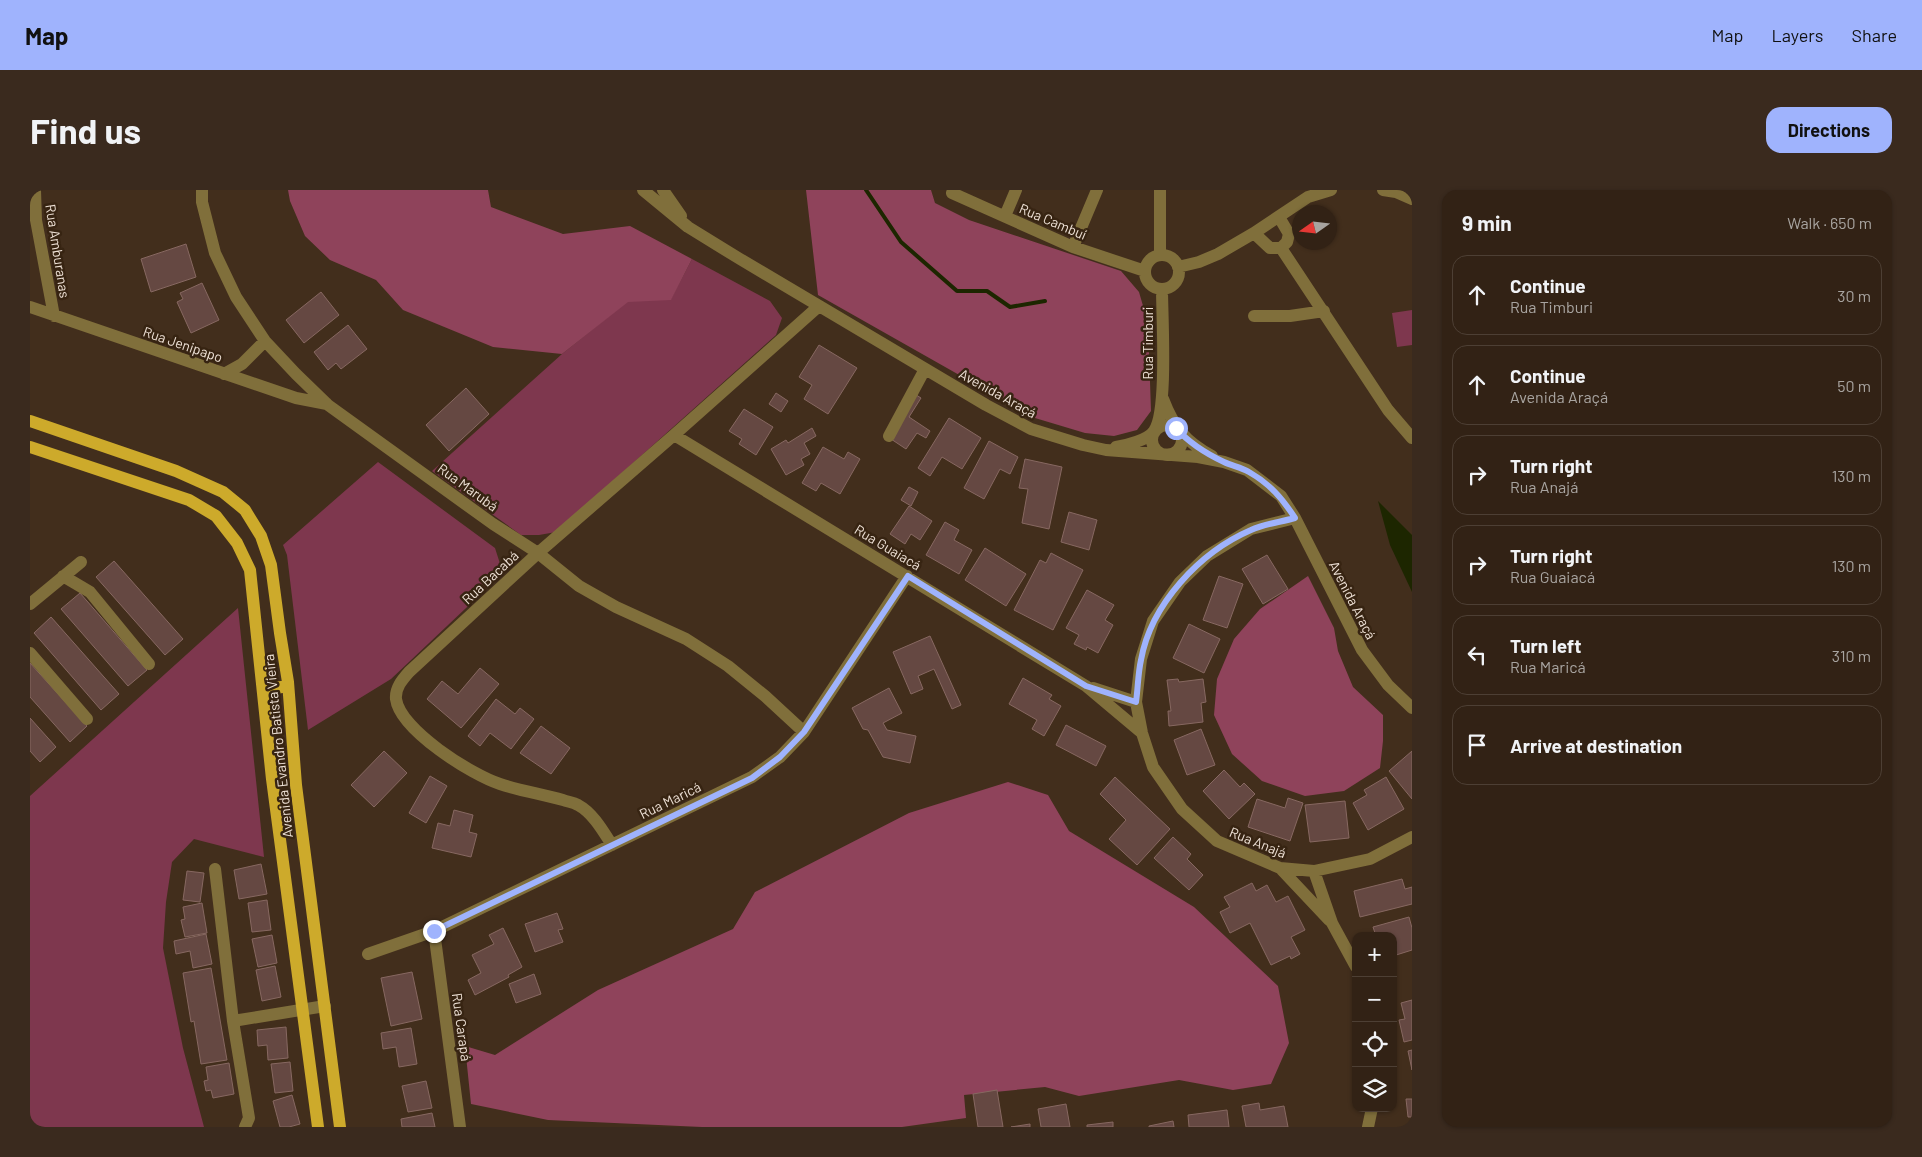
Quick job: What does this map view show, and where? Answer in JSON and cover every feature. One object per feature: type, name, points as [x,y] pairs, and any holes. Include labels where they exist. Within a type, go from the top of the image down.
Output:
[{"type":"main road","name":"Avenida Evandro Batista Vieira","points":[[30,421],[176,471],[224,492],[245,510],[261,536],[271,565],[288,686],[296,785],[340,1127]]},
{"type":"main road","name":"Avenida Evandro Batista Vieira","points":[[30,448],[189,500],[216,516],[237,543],[250,570],[272,779],[318,1127]]},
{"type":"main road","points":[[263,690],[288,686]]},
{"type":"street","name":"Rua Amburanas","points":[[35,190],[36,220],[54,316]]},
{"type":"street","name":"Rua Marubá","points":[[202,190],[202,202],[216,253],[236,297],[265,341],[328,404],[493,524],[538,553],[579,586],[616,607],[686,639],[728,666],[765,696],[804,732]]},
{"type":"street","name":"Avenida Araçá","points":[[643,190],[688,227],[986,405],[1031,429],[1106,450],[1198,457],[1224,462],[1247,470],[1281,496],[1295,518],[1362,650],[1388,685],[1412,708]]},
{"type":"street","points":[[663,190],[688,227]]},
{"type":"street","points":[[1004,216],[1016,190]]},
{"type":"street","points":[[1073,247],[1097,190]]},
{"type":"street","points":[[1160,190],[1160,254]]},
{"type":"street","points":[[1178,267],[1199,262],[1218,254],[1308,197],[1331,190]]},
{"type":"street","points":[[1383,190],[1396,192],[1412,199]]},
{"type":"street","name":"Rua Cambuí","points":[[952,193],[1073,247],[1145,271]]},
{"type":"street","points":[[1254,232],[1270,248],[1281,248],[1287,242],[1289,234],[1279,217]]},
{"type":"street","points":[[1281,248],[1388,410],[1412,438]]},
{"type":"street","points":[[1160,254],[1171,257],[1178,267],[1176,282],[1168,288],[1157,288],[1148,282],[1145,266],[1151,258],[1160,254]]},
{"type":"street","name":"Rua Timburi","points":[[1154,432],[1160,417],[1163,397],[1162,289]]},
{"type":"street","name":"Rua Bacabá","points":[[612,845],[595,820],[578,805],[499,784],[457,762],[425,739],[403,715],[396,700],[398,686],[409,672],[538,553],[819,306]]},
{"type":"street","name":"Rua Jenipapo","points":[[30,308],[296,398],[328,404]]},
{"type":"street","points":[[1254,316],[1290,316],[1324,312]]},
{"type":"street","points":[[224,374],[242,364],[265,341]]},
{"type":"street","points":[[889,436],[925,369]]},
{"type":"street","name":"Rua Timburi","points":[[1163,397],[1170,417],[1180,432],[1202,451],[1224,462]]},
{"type":"street","points":[[1106,450],[1139,441],[1162,426],[1167,425],[1180,432],[1182,441],[1178,450],[1165,455],[1160,454],[1153,446],[1152,436],[1154,432]]},
{"type":"street","name":"Rua Guaiacá","points":[[674,435],[1086,686],[1142,732]]},
{"type":"street","name":"Rua Anajá","points":[[1295,518],[1251,530],[1207,556],[1180,582],[1153,621],[1141,659],[1136,702],[1142,732],[1153,767],[1182,809],[1217,841],[1280,868],[1314,871],[1370,859],[1412,837]]},
{"type":"street","points":[[30,604],[81,562]]},
{"type":"street","points":[[63,576],[90,592],[150,664]]},
{"type":"street","name":"Rua Maricá","points":[[368,954],[434,931],[752,778],[780,757],[804,732],[908,576]]},
{"type":"street","points":[[30,653],[87,719]]},
{"type":"street","name":"Rua Guaiacá","points":[[1086,686],[1136,702]]},
{"type":"street","points":[[1280,868],[1332,923]]},
{"type":"street","points":[[215,869],[233,1021],[249,1118],[245,1127]]},
{"type":"street","points":[[1314,871],[1332,923],[1352,960]]},
{"type":"street","name":"Rua Carapá","points":[[434,931],[460,1127]]},
{"type":"street","points":[[233,1021],[325,1006]]},
{"type":"street","points":[[1368,1127],[1371,1112]]},
{"type":"shaded area","points":[[288,190],[488,190],[491,207],[563,234],[630,226],[692,259],[671,300],[628,302],[562,354],[493,347],[403,310],[376,280],[330,260],[305,236],[290,201]]},
{"type":"shaded area","points":[[806,190],[931,190],[935,203],[969,220],[1121,271],[1139,292],[1148,323],[1151,411],[1137,430],[1114,436],[1085,433],[1035,418],[818,295]]},
{"type":"shaded area","points":[[692,259],[770,301],[782,318],[776,335],[556,532],[539,535],[521,535],[432,471],[562,354],[628,301],[671,299]]},
{"type":"shaded area","points":[[1412,310],[1412,345],[1397,347],[1392,313]]},
{"type":"shaded area","points":[[378,462],[495,548],[503,573],[391,679],[308,730],[287,555],[283,545]]},
{"type":"shaded area","points":[[1378,501],[1412,535],[1412,592],[1390,545]]},
{"type":"shaded area","points":[[1308,576],[1334,628],[1338,651],[1353,687],[1383,715],[1383,741],[1380,768],[1344,791],[1305,796],[1262,781],[1232,754],[1214,715],[1217,679],[1234,639],[1260,609]]},
{"type":"shaded area","points":[[238,608],[264,857],[194,839],[172,862],[166,902],[163,948],[183,1048],[204,1127],[30,1127],[30,796]]},
{"type":"shaded area","points":[[1008,782],[1048,795],[1069,831],[1194,907],[1278,986],[1289,1043],[1271,1084],[1233,1090],[1179,1080],[1079,1096],[1045,1087],[964,1095],[966,1118],[902,1127],[702,1127],[548,1120],[471,1104],[465,1046],[495,1055],[598,990],[733,929],[755,892],[909,813]]},
{"type":"building","points":[[186,244],[196,277],[151,292],[141,259]]},
{"type":"building","points":[[202,283],[219,320],[191,333],[177,302],[183,299],[180,293]]},
{"type":"building","points":[[321,292],[339,315],[304,343],[286,320]]},
{"type":"building","points":[[348,325],[367,349],[341,369],[336,363],[328,370],[314,352]]},
{"type":"building","points":[[819,345],[857,368],[828,414],[804,399],[812,385],[799,377]]},
{"type":"building","points":[[466,388],[489,414],[449,451],[426,425]]},
{"type":"building","points":[[776,393],[788,401],[781,412],[769,404]]},
{"type":"building","points":[[913,393],[921,398],[909,417],[930,431],[926,438],[917,433],[906,449],[885,435]]},
{"type":"building","points":[[744,409],[773,427],[756,455],[739,444],[742,439],[729,431]]},
{"type":"building","points":[[949,418],[981,438],[962,469],[942,457],[930,476],[918,468]]},
{"type":"building","points":[[812,428],[816,436],[804,443],[810,454],[801,459],[804,465],[786,475],[771,449],[786,440],[788,443]]},
{"type":"building","points":[[989,441],[1018,457],[1010,474],[1000,469],[984,499],[964,488]]},
{"type":"building","points":[[823,447],[844,459],[848,452],[860,459],[840,494],[821,483],[816,491],[802,483]]},
{"type":"building","points":[[1025,459],[1062,467],[1049,529],[1022,523],[1028,489],[1019,488]]},
{"type":"building","points":[[909,487],[918,492],[911,506],[901,500]]},
{"type":"building","points":[[909,506],[932,521],[920,540],[911,534],[905,544],[890,534]]},
{"type":"building","points":[[1069,512],[1097,520],[1089,550],[1061,542]]},
{"type":"building","points":[[945,522],[959,530],[954,540],[972,550],[959,574],[926,555]]},
{"type":"building","points":[[985,548],[1026,574],[1006,606],[965,580]]},
{"type":"building","points":[[1051,553],[1083,570],[1053,630],[1014,610],[1040,560],[1046,563]]},
{"type":"building","points":[[1267,555],[1288,589],[1263,604],[1242,569]]},
{"type":"building","points":[[114,561],[183,639],[165,655],[96,577]]},
{"type":"building","points":[[1219,576],[1243,584],[1227,628],[1203,620]]},
{"type":"building","points":[[1087,590],[1114,605],[1105,620],[1113,625],[1098,653],[1087,647],[1086,650],[1074,644],[1079,635],[1066,628]]},
{"type":"building","points":[[80,593],[147,670],[128,686],[61,609]]},
{"type":"building","points":[[51,617],[119,694],[101,710],[34,633]]},
{"type":"building","points":[[1189,624],[1220,639],[1204,673],[1173,658]]},
{"type":"building","points":[[930,636],[961,705],[952,709],[934,669],[918,676],[923,689],[911,694],[893,652]]},
{"type":"building","points":[[30,663],[87,726],[70,742],[30,697]]},
{"type":"building","points":[[480,668],[499,684],[461,728],[427,699],[442,681],[458,694]]},
{"type":"building","points":[[1023,678],[1052,695],[1049,699],[1061,706],[1044,736],[1032,729],[1037,720],[1009,704]]},
{"type":"building","points":[[1178,679],[1179,682],[1203,679],[1206,702],[1201,703],[1203,722],[1169,726],[1168,711],[1171,711],[1167,680]]},
{"type":"building","points":[[889,688],[902,713],[883,723],[887,730],[916,736],[910,763],[883,757],[868,730],[863,729],[852,708]]},
{"type":"building","points":[[496,699],[515,714],[520,708],[534,719],[511,749],[490,733],[480,746],[468,736]]},
{"type":"building","points":[[30,718],[56,747],[40,762],[30,751]]},
{"type":"building","points":[[1066,725],[1106,746],[1096,766],[1056,745]]},
{"type":"building","points":[[541,726],[570,748],[551,774],[520,753]]},
{"type":"building","points":[[1201,729],[1215,765],[1187,775],[1174,740]]},
{"type":"building","points":[[384,751],[407,773],[374,807],[351,785]]},
{"type":"building","points":[[1412,751],[1412,799],[1389,771]]},
{"type":"building","points":[[1224,770],[1240,787],[1244,783],[1255,794],[1229,819],[1203,791]]},
{"type":"building","points":[[430,776],[447,786],[426,823],[409,813]]},
{"type":"building","points":[[1115,777],[1170,829],[1137,865],[1109,839],[1126,820],[1100,794]]},
{"type":"building","points":[[1386,777],[1404,809],[1368,830],[1353,803],[1367,795],[1364,790]]},
{"type":"building","points":[[1288,798],[1303,803],[1290,841],[1248,827],[1257,799],[1285,808]]},
{"type":"building","points":[[1345,801],[1349,838],[1310,842],[1305,805]]},
{"type":"building","points":[[454,810],[473,815],[469,832],[477,834],[471,857],[432,848],[438,823],[450,826]]},
{"type":"building","points":[[1173,837],[1191,854],[1187,859],[1203,875],[1189,890],[1154,858]]},
{"type":"building","points":[[261,864],[267,894],[239,899],[234,870]]},
{"type":"building","points":[[187,871],[204,873],[200,902],[183,900]]},
{"type":"building","points":[[1402,879],[1405,889],[1412,887],[1412,904],[1360,917],[1354,891]]},
{"type":"building","points":[[1252,883],[1256,891],[1267,885],[1276,902],[1288,896],[1305,930],[1291,937],[1300,954],[1291,959],[1290,956],[1271,965],[1250,923],[1230,933],[1220,912],[1230,907],[1224,897]]},
{"type":"building","points":[[267,900],[271,930],[252,932],[248,903]]},
{"type":"building","points":[[202,903],[207,933],[185,937],[181,920],[185,919],[183,907]]},
{"type":"building","points":[[557,913],[563,929],[558,930],[563,942],[535,952],[525,924]]},
{"type":"building","points":[[1409,917],[1412,928],[1412,950],[1397,955],[1397,932],[1375,932],[1373,927]]},
{"type":"building","points":[[503,928],[522,967],[508,975],[509,977],[475,995],[468,980],[481,973],[472,955],[494,944],[489,935]]},
{"type":"building","points":[[206,934],[212,964],[193,968],[190,951],[176,954],[174,941]]},
{"type":"building","points":[[272,935],[277,963],[258,967],[252,939]]},
{"type":"building","points":[[275,966],[281,997],[262,1001],[256,970]]},
{"type":"building","points":[[211,968],[227,1060],[201,1064],[194,1021],[191,1022],[183,973]]},
{"type":"building","points":[[412,972],[422,1019],[391,1026],[381,978]]},
{"type":"building","points":[[534,974],[541,994],[516,1003],[509,984]]},
{"type":"building","points":[[1412,1000],[1412,1040],[1404,1042],[1399,1020],[1405,1019],[1401,1003]]},
{"type":"building","points":[[286,1027],[288,1058],[268,1060],[267,1045],[258,1046],[257,1030]]},
{"type":"building","points":[[411,1028],[417,1064],[399,1067],[396,1047],[383,1049],[381,1033]]},
{"type":"building","points":[[1412,1050],[1412,1070],[1408,1051]]},
{"type":"building","points":[[290,1062],[293,1091],[275,1093],[271,1064]]},
{"type":"building","points":[[229,1063],[234,1094],[213,1098],[211,1090],[206,1091],[204,1081],[208,1080],[206,1067]]},
{"type":"building","points":[[426,1081],[432,1108],[408,1112],[402,1086]]},
{"type":"building","points":[[997,1090],[1003,1127],[978,1127],[973,1094]]},
{"type":"building","points":[[292,1095],[300,1124],[280,1127],[273,1101]]},
{"type":"building","points":[[1406,1099],[1412,1099],[1412,1117],[1408,1117]]},
{"type":"building","points":[[1259,1103],[1260,1110],[1284,1106],[1288,1127],[1246,1127],[1242,1106]]},
{"type":"building","points":[[1066,1104],[1070,1127],[1041,1127],[1038,1109]]},
{"type":"building","points":[[1227,1110],[1229,1127],[1189,1127],[1188,1115]]},
{"type":"building","points":[[432,1113],[435,1127],[402,1127],[401,1119]]},
{"type":"building","points":[[1173,1121],[1174,1127],[1149,1127],[1149,1126]]},
{"type":"building","points":[[1113,1122],[1113,1127],[1087,1127],[1087,1125]]},
{"type":"building","points":[[1030,1124],[1030,1127],[1011,1127]]},
{"type":"waterway","points":[[866,190],[901,242],[957,291],[987,291],[1010,307],[1045,301]]},
{"type":"route","points":[[434,931],[752,778],[780,757],[804,732],[908,576],[1086,686],[1136,702],[1141,659],[1153,621],[1180,582],[1207,556],[1251,530],[1295,518],[1281,496],[1265,483],[1247,470],[1224,462],[1202,451],[1176,428]]}]
